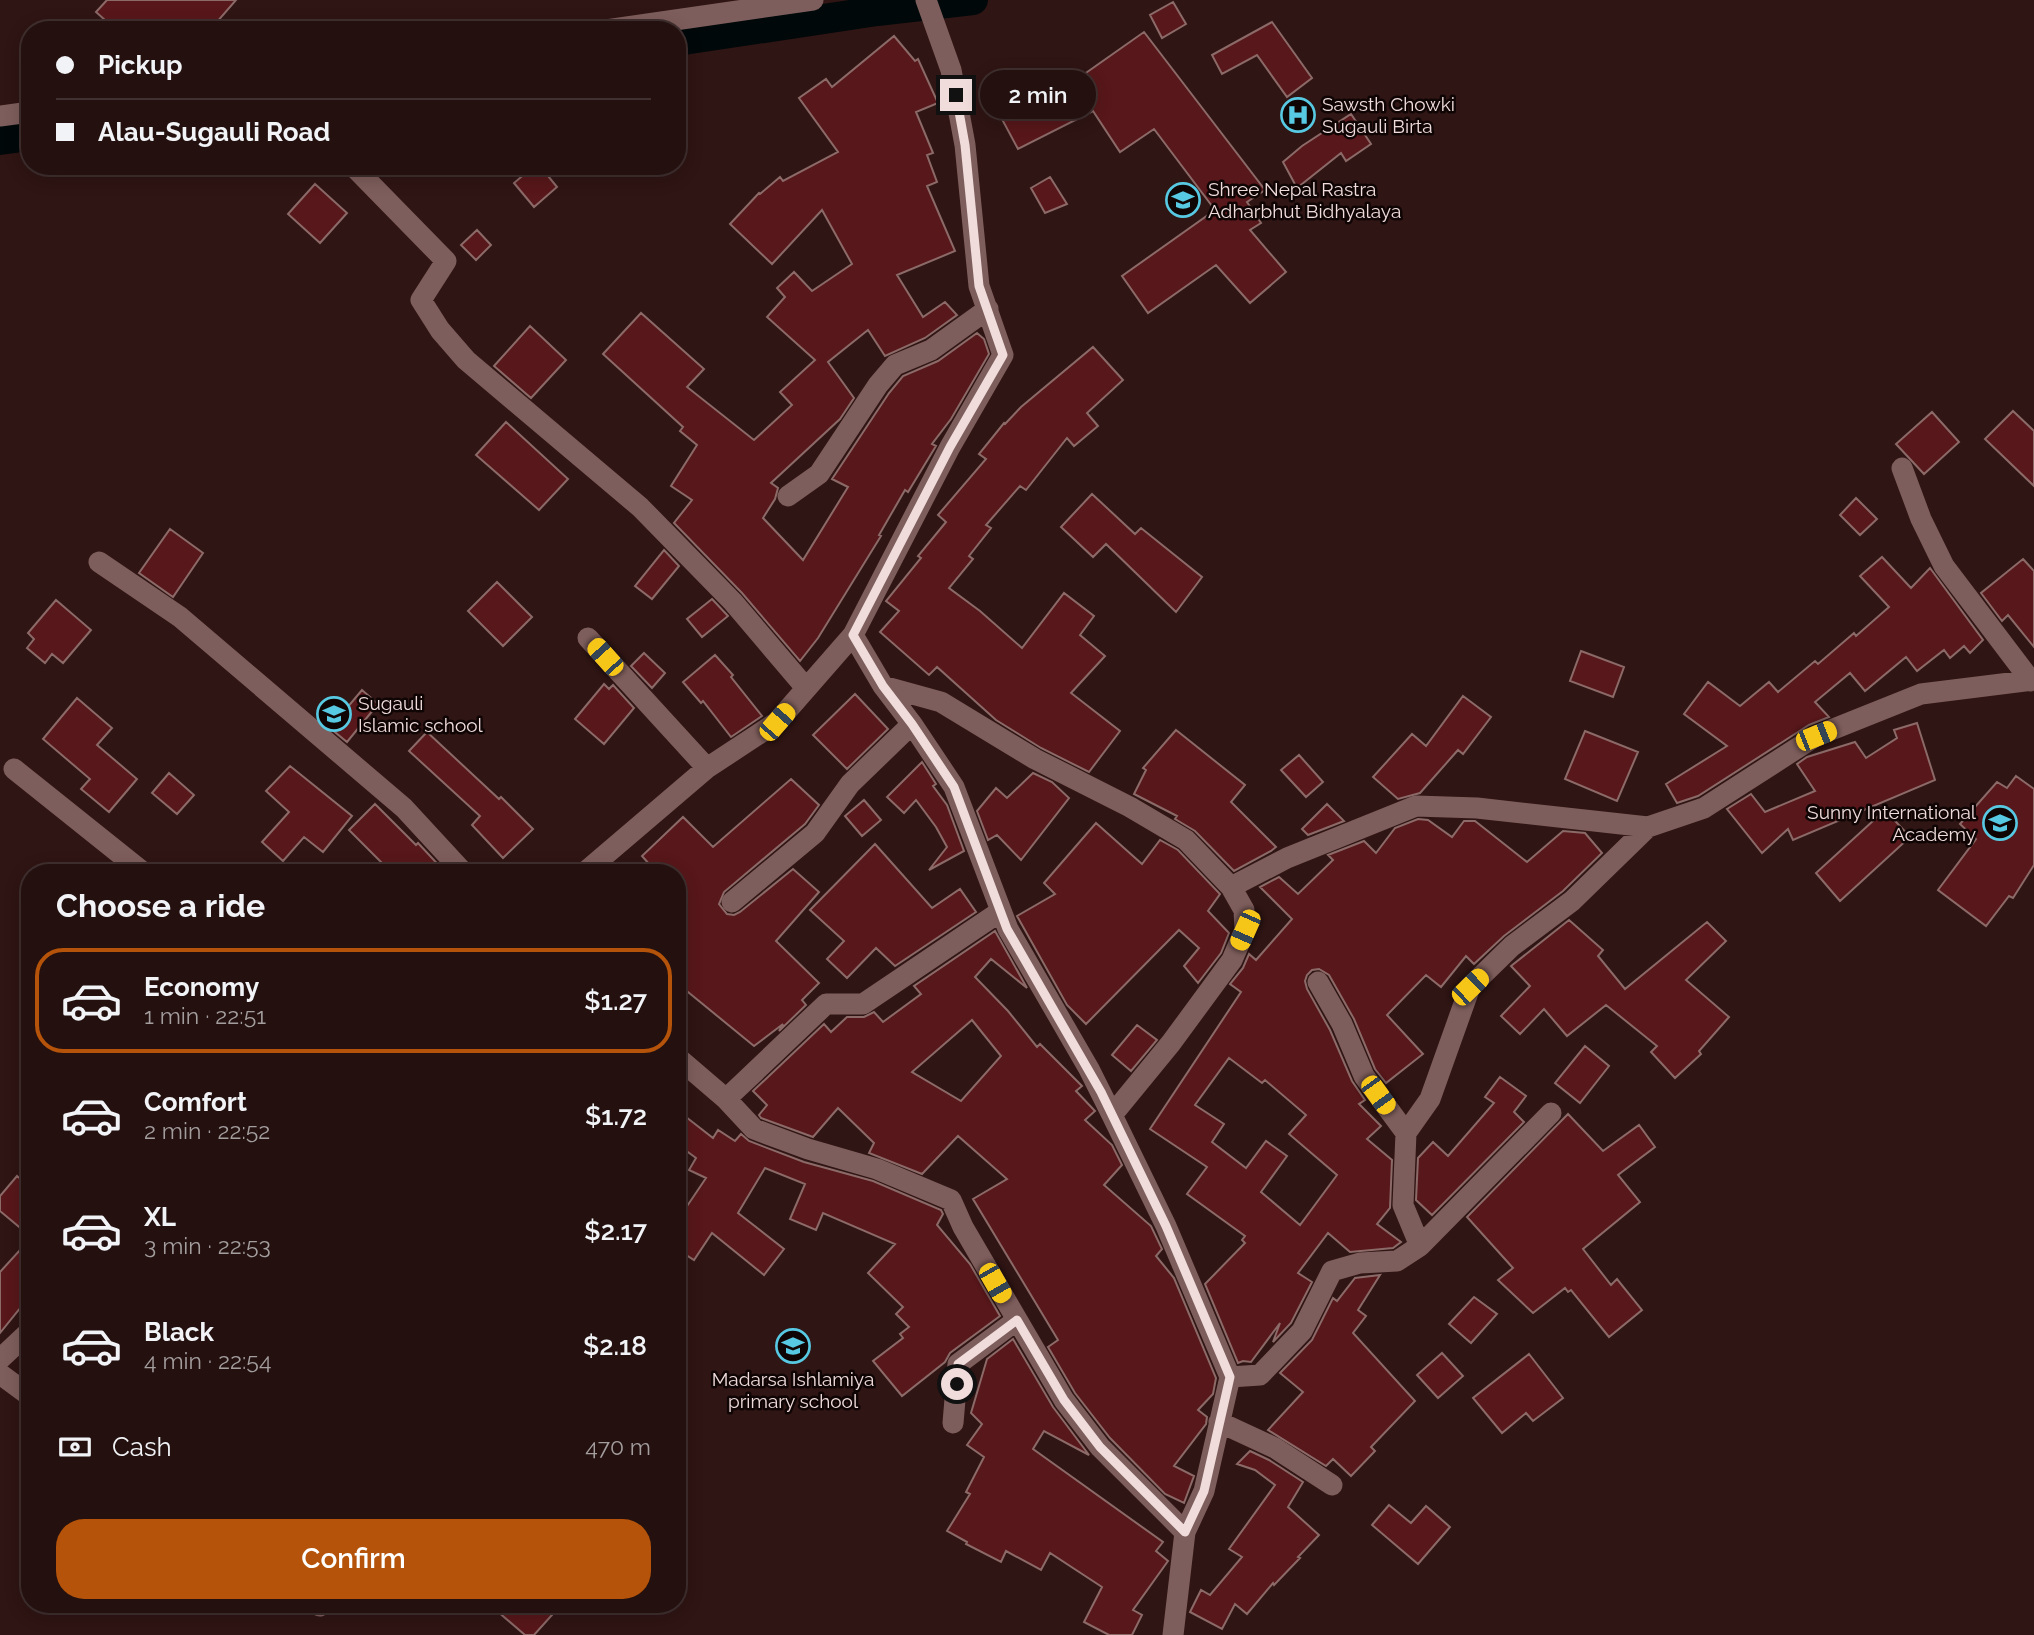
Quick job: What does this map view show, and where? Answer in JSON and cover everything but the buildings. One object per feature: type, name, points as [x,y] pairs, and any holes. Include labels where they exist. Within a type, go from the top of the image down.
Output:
[{"type":"street","points":[[668,21],[813,0]]},
{"type":"street","points":[[595,864],[707,768],[777,722],[853,635],[950,447],[1003,355],[979,286],[963,132],[951,70],[928,6]]},
{"type":"street","points":[[0,116],[21,113]]},
{"type":"street","points":[[362,175],[446,261],[421,300],[440,330],[466,360],[640,506],[733,602],[806,688]]},
{"type":"street","points":[[788,496],[819,474],[878,385],[895,365],[931,350],[988,309]]},
{"type":"street","points":[[1902,468],[1921,519],[1944,566],[2033,681]]},
{"type":"street","points":[[99,562],[201,634],[404,808],[456,864]]},
{"type":"street","points":[[853,635],[883,686],[954,787],[1007,929],[1089,1069],[1112,1115],[1166,1226],[1230,1377],[1204,1491],[1185,1532],[1172,1635]]},
{"type":"street","points":[[588,638],[707,768]]},
{"type":"street","points":[[1231,887],[1287,858],[1416,806],[1476,808],[1648,827],[1704,808],[1816,736],[1921,694],[2033,681]]},
{"type":"street","points":[[883,686],[941,702],[1035,760],[1130,807],[1186,840],[1231,887],[1244,910],[1245,930],[1231,960],[1171,1043],[1112,1115]]},
{"type":"street","points":[[732,902],[815,833],[850,784],[912,724]]},
{"type":"street","points":[[14,769],[133,864]]},
{"type":"street","points":[[1420,1246],[1403,1205],[1406,1133],[1430,1099],[1470,987],[1512,946],[1572,901],[1648,827]]},
{"type":"street","points":[[726,1100],[826,1004],[863,1004],[1001,911]]},
{"type":"street","points":[[1318,982],[1342,1024],[1364,1076],[1406,1133]]},
{"type":"street","points":[[686,1065],[754,1129],[808,1149],[877,1169],[951,1200],[963,1227],[1064,1400],[1100,1447],[1185,1532]]},
{"type":"street","points":[[1230,1377],[1260,1375],[1301,1331],[1332,1271],[1360,1263],[1398,1261],[1420,1246],[1551,1112]]},
{"type":"street","points":[[954,1423],[958,1364],[1017,1320]]},
{"type":"street","points":[[0,1359],[21,1339]]},
{"type":"street","points":[[0,1374],[21,1389]]},
{"type":"street","points":[[1219,1422],[1275,1448],[1332,1485]]},
{"type":"waterway","points":[[686,40],[877,11],[973,0]]},
{"type":"waterway","points":[[0,140],[21,137]]},
{"type":"place","name":"Sawsth Chowki Sugauli Birta","points":[[1298,115]]},
{"type":"place","name":"Shree Nepal Rastra Adharbhut Bidhyalaya","points":[[1183,200]]},
{"type":"place","name":"Sugauli Islamic school","points":[[334,714]]},
{"type":"place","name":"Sunny International Academy","points":[[2000,823]]},
{"type":"place","name":"Madarsa Ishlamiya primary school","points":[[793,1346]]},
{"type":"route","points":[[956,95],[965,145],[979,286],[1003,355],[950,447],[853,635],[883,686],[954,787],[1007,929],[1101,1092],[1166,1226],[1230,1377],[1204,1491],[1185,1532],[1100,1447],[1064,1400],[1017,1320],[958,1364],[957,1384]]}]
